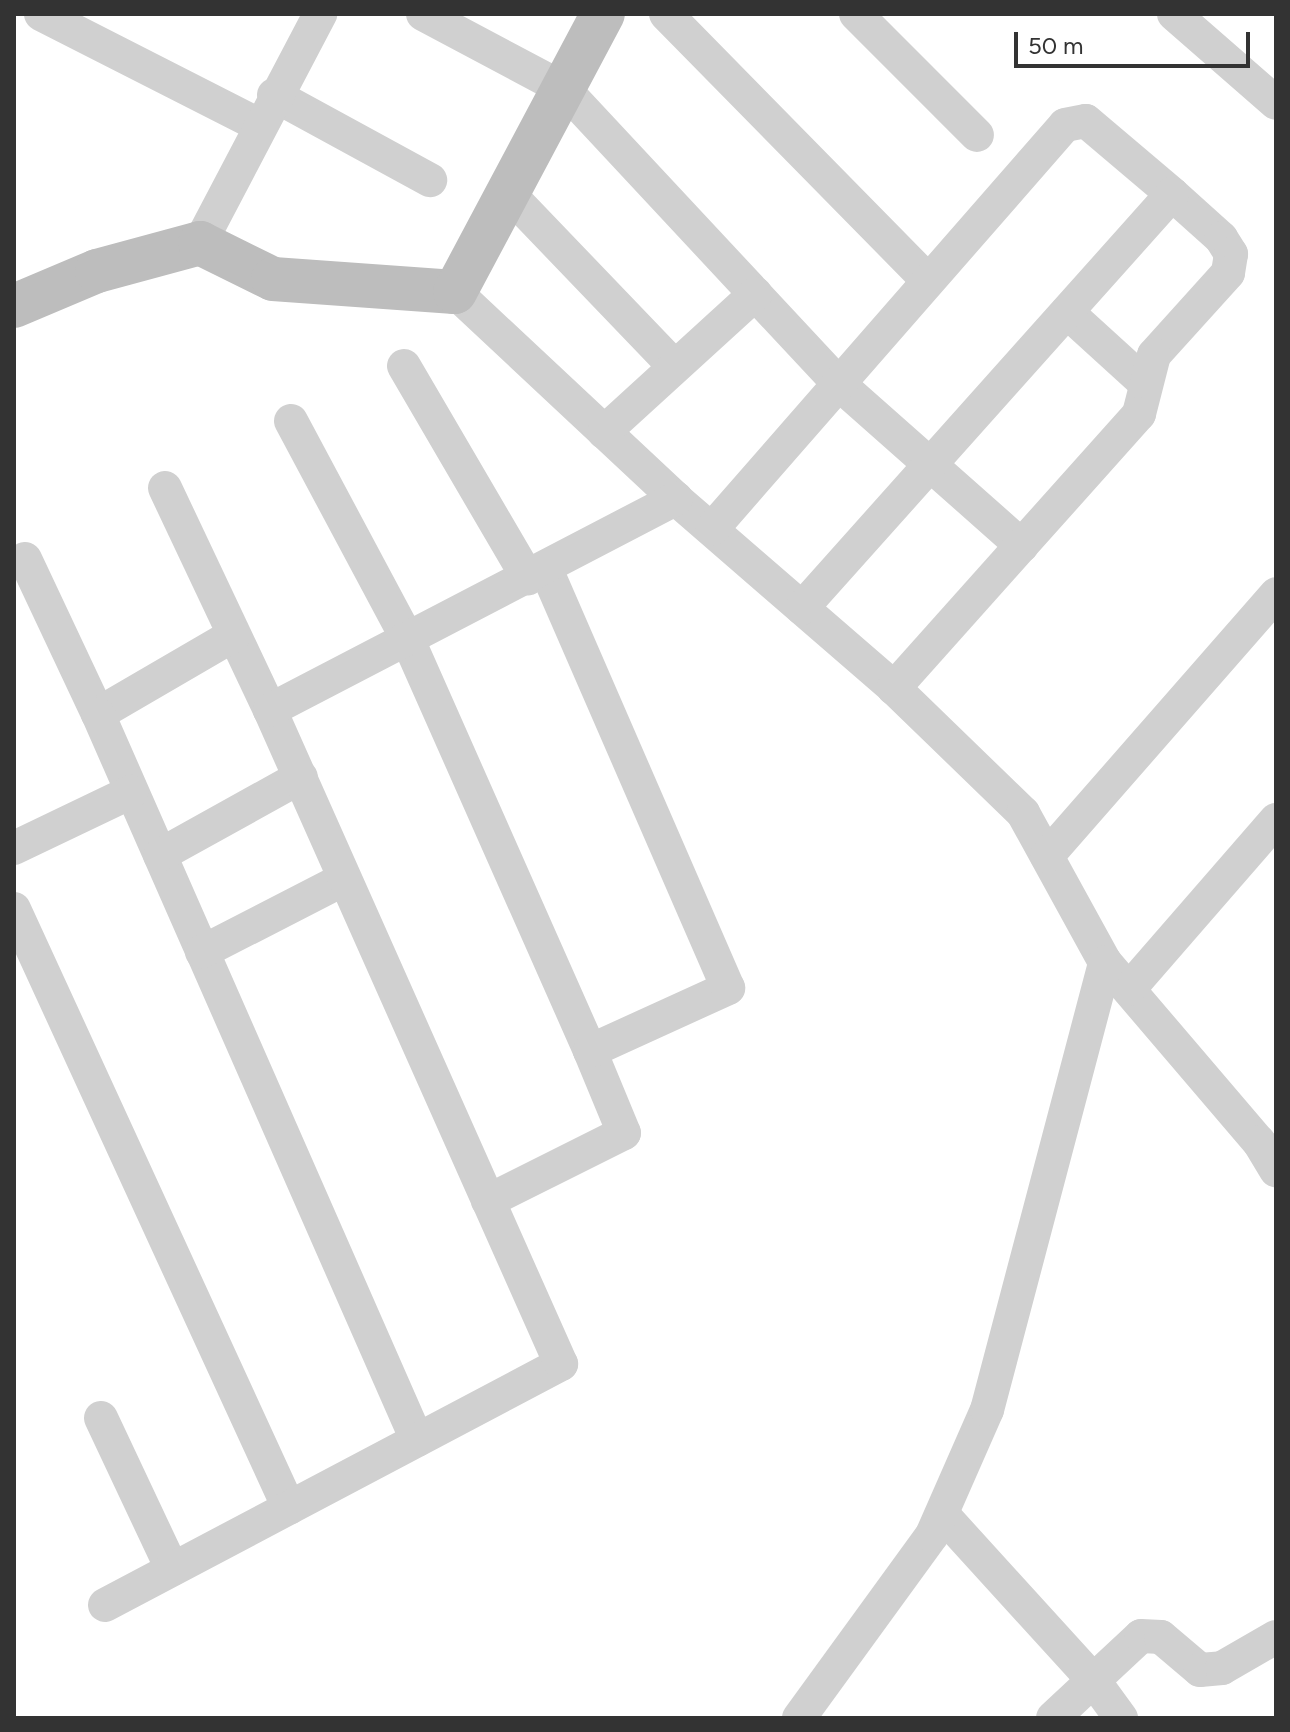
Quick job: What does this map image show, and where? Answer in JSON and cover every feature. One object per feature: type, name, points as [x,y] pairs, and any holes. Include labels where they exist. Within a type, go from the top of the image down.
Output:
[{"type":"street","points":[[41,14],[259,125]]},
{"type":"street","points":[[200,243],[274,95],[320,14]]},
{"type":"street","points":[[423,14],[564,89],[839,384],[1022,546]]},
{"type":"street","points":[[455,292],[510,195],[603,14]]},
{"type":"street","points":[[666,14],[927,280]]},
{"type":"street","points":[[856,14],[977,135]]},
{"type":"street","points":[[1174,14],[1276,103]]},
{"type":"street","points":[[274,95],[430,180]]},
{"type":"street","points":[[712,529],[1065,125],[1075,120],[1086,121],[1172,194],[1221,238],[1231,254],[1228,273],[1154,355],[1144,382],[1139,414],[894,688]]},
{"type":"street","points":[[802,608],[1172,194]]},
{"type":"street","points":[[510,195],[674,366]]},
{"type":"street","points":[[14,306],[97,271],[200,243],[273,279],[455,292],[676,499],[894,688],[1023,813],[1105,962],[1270,1148]]},
{"type":"street","points":[[604,432],[755,294]]},
{"type":"street","points":[[1067,312],[1144,382]]},
{"type":"street","points":[[404,366],[537,574],[728,988],[590,1051]]},
{"type":"street","points":[[291,421],[408,640],[624,1133],[488,1201]]},
{"type":"street","points":[[105,1605],[561,1364],[301,777],[165,488]]},
{"type":"street","points":[[270,710],[537,574],[676,499]]},
{"type":"street","points":[[25,559],[98,714],[417,1440]]},
{"type":"street","points":[[1047,856],[1276,594]]},
{"type":"street","points":[[98,714],[234,635]]},
{"type":"street","points":[[160,855],[301,777]]},
{"type":"street","points":[[14,848],[131,792]]},
{"type":"street","points":[[1129,989],[1276,820]]},
{"type":"street","points":[[202,952],[344,879]]},
{"type":"street","points":[[14,909],[289,1508]]},
{"type":"street","points":[[799,1718],[943,1515],[987,1410],[1105,962]]},
{"type":"street","points":[[101,1418],[172,1569]]},
{"type":"street","points":[[943,1515],[1094,1681],[1121,1718]]},
{"type":"street","points":[[1053,1718],[1141,1636],[1161,1637],[1200,1670],[1222,1668],[1276,1637]]}]
